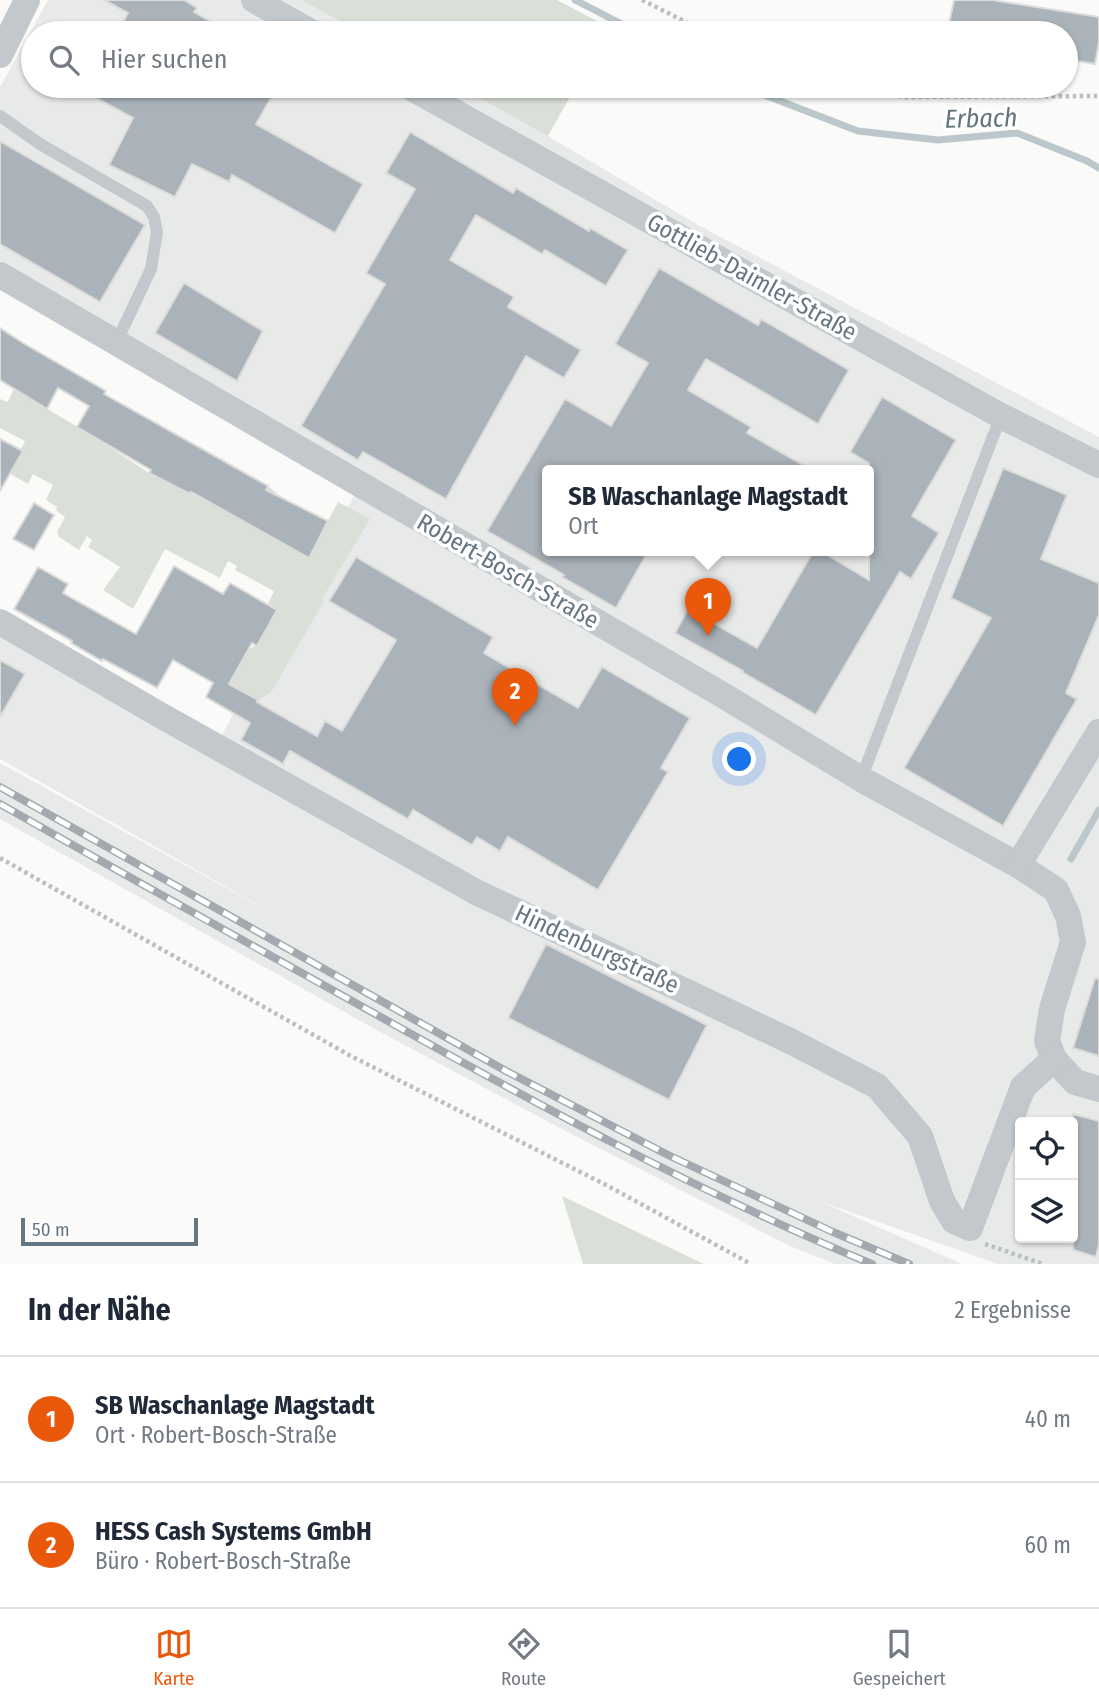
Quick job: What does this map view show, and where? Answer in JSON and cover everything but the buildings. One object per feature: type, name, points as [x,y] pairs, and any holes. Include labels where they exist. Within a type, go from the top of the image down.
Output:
[{"type":"street","points":[[0,55],[27,0]]},
{"type":"street","points":[[254,0],[292,21]]},
{"type":"street","name":"Gottlieb-Daimler-Straße","points":[[430,98],[1001,416],[1099,465]]},
{"type":"street","name":"Robert-Bosch-Straße","points":[[0,275],[714,690],[862,779],[1018,865],[1056,890],[1068,916],[1073,942],[1052,1009],[1047,1041],[1055,1059]]},
{"type":"street","name":"Hindenburgstraße","points":[[0,622],[160,715],[476,891],[790,1041],[877,1086],[920,1136],[942,1201],[954,1221],[970,1228]]},
{"type":"street","points":[[1018,865],[1099,732]]},
{"type":"street","points":[[970,1228],[1023,1087],[1055,1059],[1075,1082],[1099,1089]]},
{"type":"lane","points":[[0,116],[40,144],[147,206],[154,217],[158,232],[151,269],[116,343]]},
{"type":"lane","points":[[862,779],[1001,416]]},
{"type":"path","points":[[642,0],[684,21]]},
{"type":"path","points":[[1078,96],[1099,96]]},
{"type":"path","points":[[0,858],[349,1055],[608,1186],[751,1264]]},
{"type":"path","points":[[970,1228],[980,1242],[1043,1264]]},
{"type":"shaded area","points":[[48,0],[301,0],[340,21],[36,21]]},
{"type":"shaded area","points":[[301,0],[557,0],[597,21],[340,21]]},
{"type":"shaded area","points":[[21,49],[21,98],[479,98],[698,225],[1099,437],[1099,1264],[998,1264],[819,1201],[962,1264],[835,1264],[790,1246],[382,1033],[0,819],[0,763],[290,923],[0,759],[0,622],[219,740],[364,478],[0,261],[0,87]]},
{"type":"shaded area","points":[[479,98],[569,98],[548,136]]},
{"type":"shaded area","points":[[14,389],[149,473],[209,502],[268,486],[283,499],[309,557],[338,502],[370,519],[322,599],[324,601],[272,691],[258,700],[226,683],[234,675],[249,649],[257,645],[277,610],[268,604],[274,591],[235,570],[237,566],[228,561],[220,578],[165,549],[133,609],[103,590],[120,567],[88,547],[92,540],[87,536],[79,550],[59,537],[57,532],[65,517],[56,510],[57,507],[46,500],[53,485],[33,474],[28,484],[9,473],[25,441],[0,428],[0,399],[8,402]]},
{"type":"shaded area","points":[[562,1196],[704,1264],[583,1264]]},
{"type":"waterway","name":"Erbach","points":[[575,0],[616,21]]},
{"type":"waterway","name":"Erbach","points":[[772,98],[858,131],[938,140],[1017,133],[1099,168]]},
{"type":"waterway","points":[[1071,859],[1099,810]]},
{"type":"railway","points":[[0,787],[506,1071],[668,1155],[833,1232],[909,1264]]},
{"type":"railway","points":[[0,804],[423,1041],[612,1143],[741,1206],[872,1264]]},
{"type":"place","name":"SB Waschanlage Magstadt","points":[[708,636]]},
{"type":"place","name":"HESS Cash Systems GmbH","points":[[515,726]]}]
